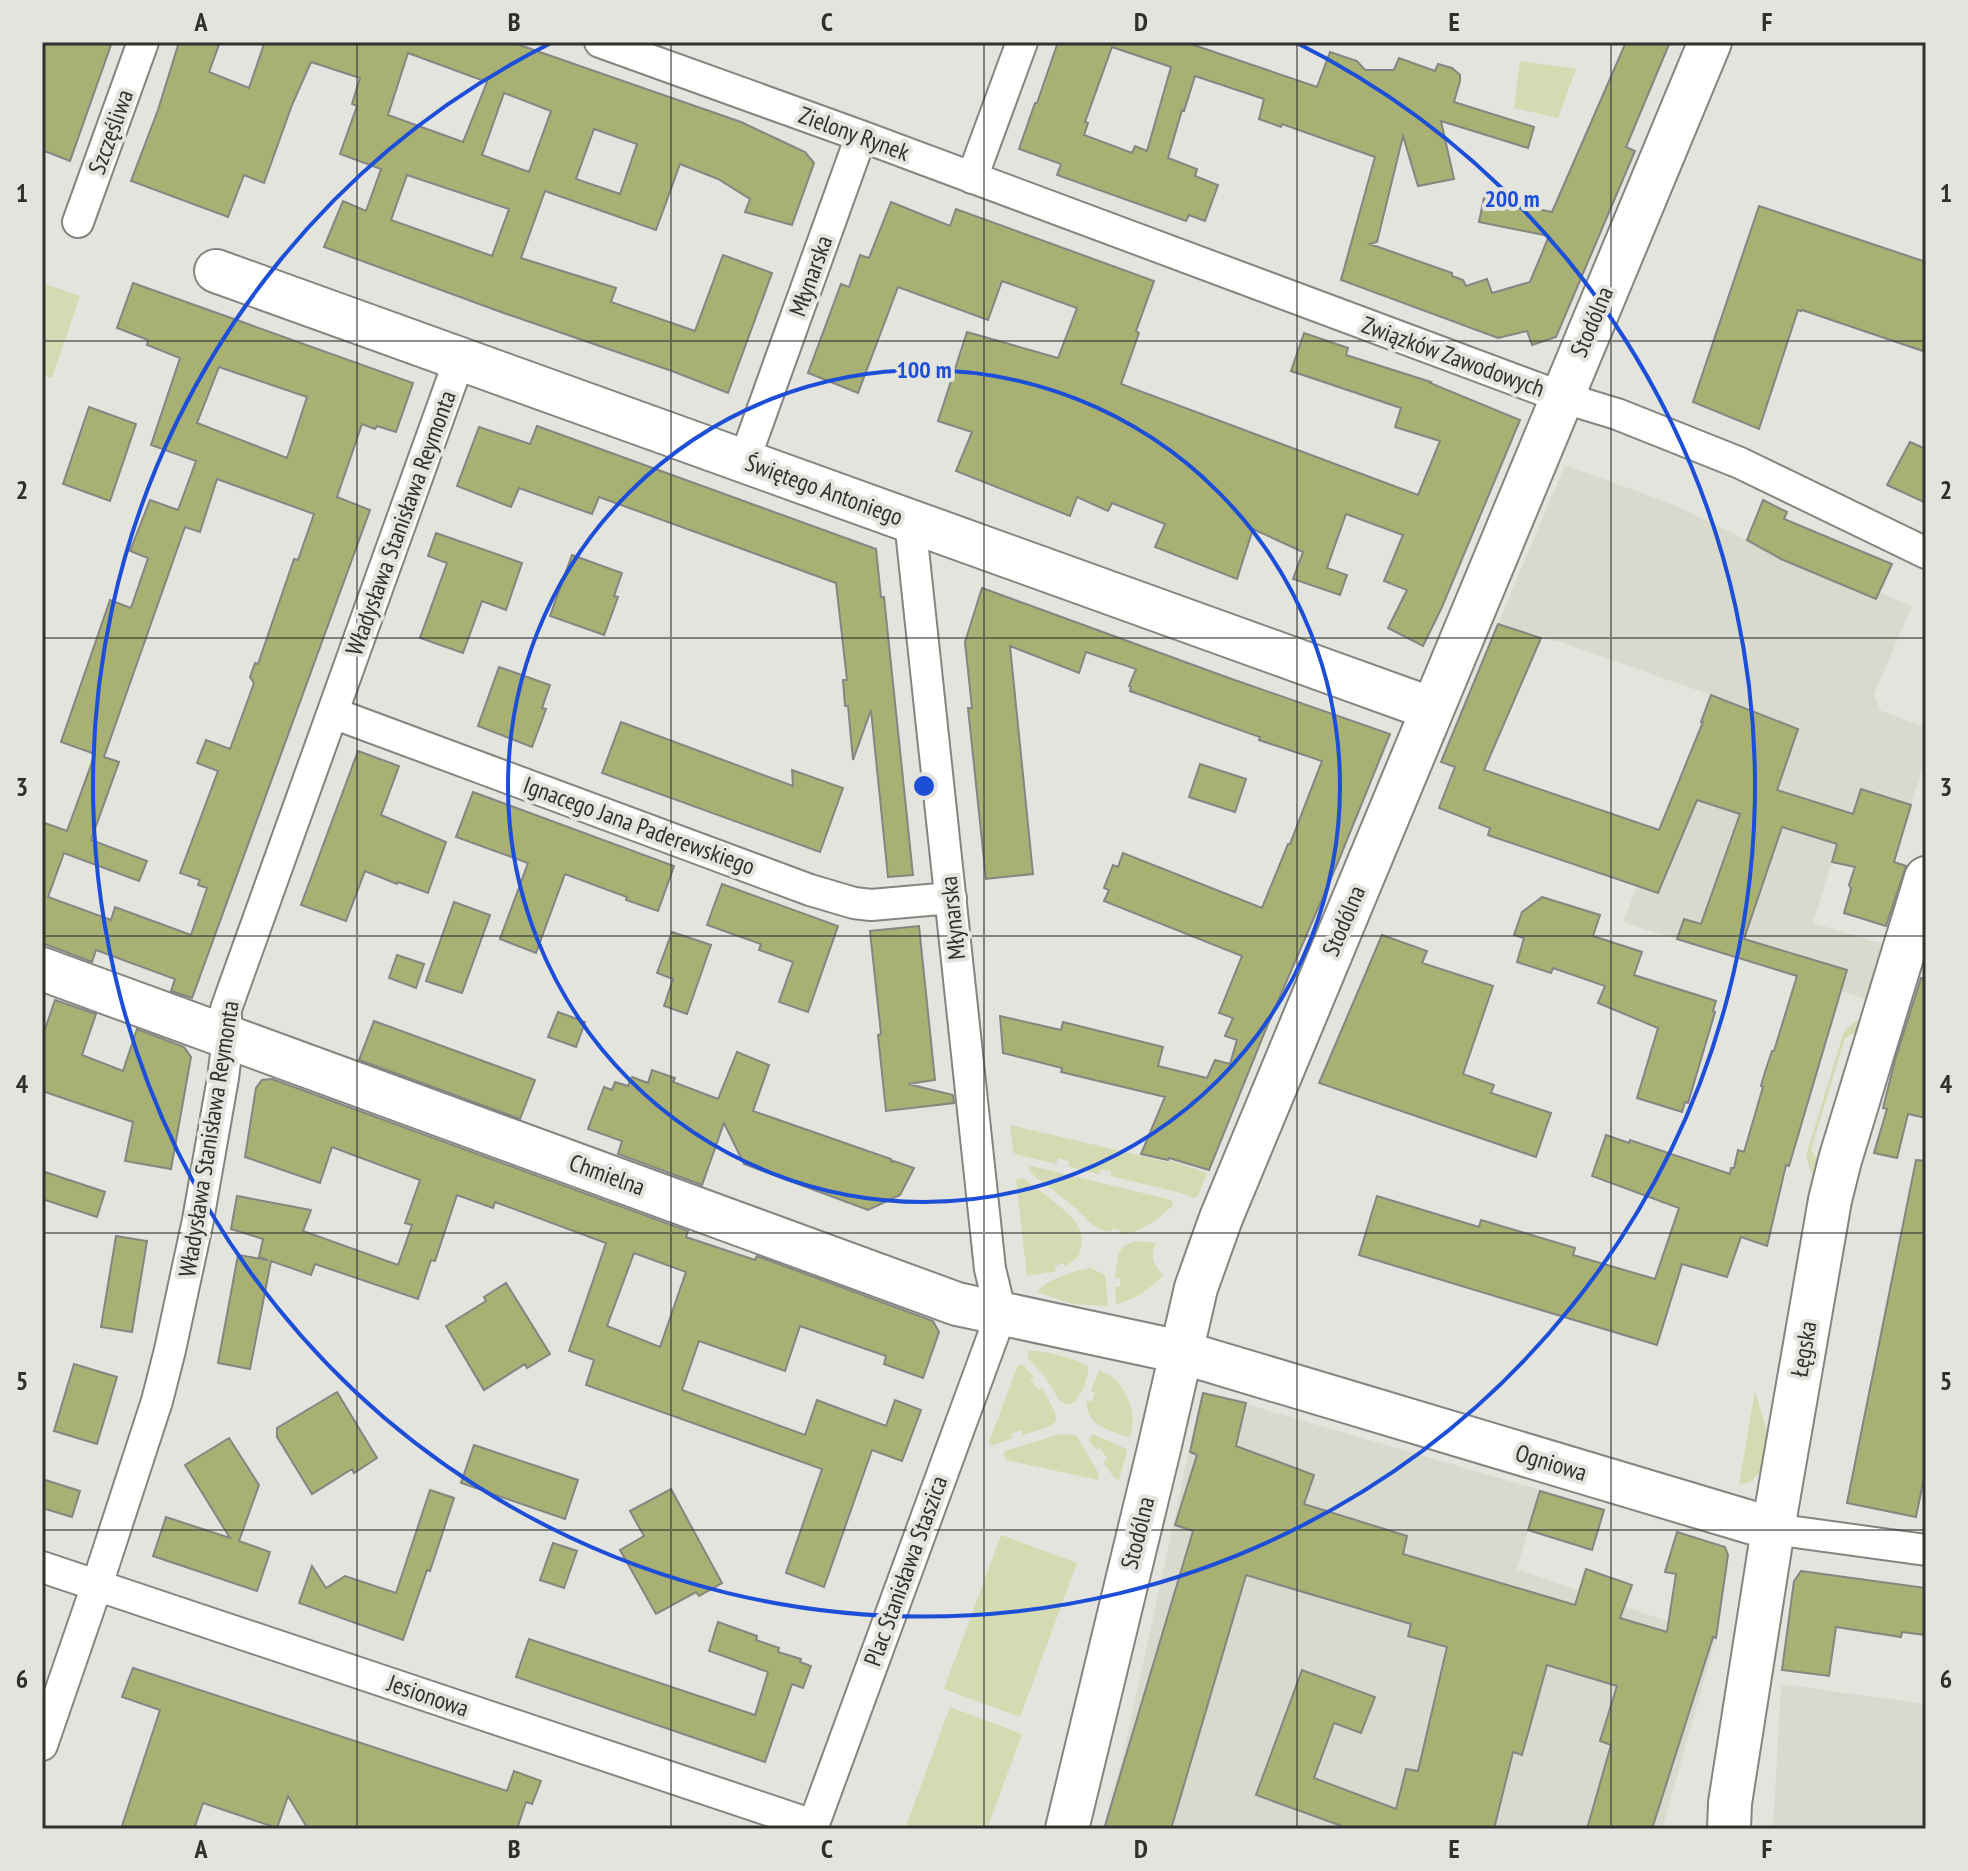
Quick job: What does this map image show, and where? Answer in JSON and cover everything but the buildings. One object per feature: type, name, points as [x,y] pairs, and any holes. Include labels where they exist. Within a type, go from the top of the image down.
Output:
[{"type":"street","name":"Szczęśliwa","points":[[78,222],[143,42]]},
{"type":"street","name":"Zielony Rynek","points":[[600,42],[972,178]]},
{"type":"street","points":[[972,178],[1022,42]]},
{"type":"street","name":"Stodólna","points":[[1067,1829],[1196,1288],[1221,1218],[1710,42]]},
{"type":"street","name":"Młynarska","points":[[744,461],[861,136]]},
{"type":"street","name":"Związków Zawodowych","points":[[972,178],[1561,397],[1617,414],[1740,463],[1926,553]]},
{"type":"street","name":"Świętego Antoniego","points":[[216,271],[1432,709]]},
{"type":"street","name":"Władysława Stanisława Reymonta","points":[[42,1745],[157,1401],[170,1350],[223,1078],[226,1009],[460,358]]},
{"type":"street","name":"Młynarska","points":[[910,521],[990,1269],[1001,1314]]},
{"type":"street","name":"Ignacego Jana Paderewskiego","points":[[333,713],[810,890],[871,905],[951,898]]},
{"type":"street","name":"Łęgska","points":[[1729,1829],[1730,1803],[1773,1529],[1830,1200],[1926,878]]},
{"type":"street","name":"Chmielna","points":[[42,969],[957,1304],[1181,1352]]},
{"type":"street","name":"Plac Stanisława Staszica","points":[[813,1827],[1001,1314]]},
{"type":"street","name":"Ogniowa","points":[[1181,1352],[1773,1529],[1926,1550]]},
{"type":"street","name":"Jesionowa","points":[[42,1567],[813,1827]]},
{"type":"shaded area","points":[[1565,465],[1672,504],[1772,555],[1875,599],[1879,592],[1912,606],[1874,694],[1881,711],[1926,727],[1926,755],[1894,862],[1837,845],[1813,923],[1883,944],[1866,999],[1623,922],[1711,695],[1561,642],[1498,624]]},
{"type":"shaded area","points":[[1202,1391],[1540,1490],[1517,1569],[1716,1638],[1662,1829],[1162,1829],[1108,1811],[1125,1747]]},
{"type":"shaded area","points":[[1781,1684],[1926,1704],[1926,1829],[1773,1829]]},
{"type":"green space","points":[[1520,61],[1576,69],[1558,118],[1514,108]]},
{"type":"green space","points":[[42,283],[80,296],[52,378],[42,375]]},
{"type":"green space","points":[[1857,1020],[1865,1023],[1865,1028],[1845,1038],[1811,1149],[1816,1158],[1828,1152],[1816,1173],[1811,1173],[1806,1156],[1844,1031]]},
{"type":"green space","points":[[1010,1125],[1169,1160],[1207,1173],[1198,1196],[1192,1198],[1111,1176],[1111,1171],[1100,1169],[1099,1174],[1068,1166],[1069,1161],[1058,1158],[1056,1164],[1015,1154]]},
{"type":"green space","points":[[1031,1166],[1172,1200],[1173,1205],[1141,1229],[1119,1234],[1120,1230],[1112,1228],[1111,1232],[1090,1222],[1030,1172]]},
{"type":"green space","points":[[1023,1178],[1068,1214],[1081,1232],[1078,1257],[1066,1266],[1063,1263],[1055,1266],[1056,1271],[1027,1276],[1016,1179]]},
{"type":"green space","points":[[1137,1241],[1156,1243],[1154,1260],[1163,1275],[1142,1293],[1116,1304],[1115,1287],[1120,1287],[1120,1278],[1115,1278],[1119,1254],[1125,1246]]},
{"type":"green space","points":[[1091,1268],[1105,1275],[1106,1306],[1072,1304],[1037,1292],[1062,1276]]},
{"type":"green space","points":[[1028,1351],[1059,1355],[1088,1366],[1084,1385],[1074,1403],[1060,1401],[1028,1358]]},
{"type":"green space","points":[[1018,1365],[1023,1365],[1034,1377],[1030,1380],[1039,1390],[1042,1388],[1055,1412],[1056,1421],[1051,1426],[1023,1435],[1021,1430],[1012,1433],[1013,1438],[991,1446],[989,1442]]},
{"type":"green space","points":[[1099,1370],[1116,1380],[1127,1397],[1132,1417],[1130,1437],[1099,1425],[1090,1415],[1087,1400],[1092,1402],[1095,1393],[1091,1391]]},
{"type":"green space","points":[[1755,1391],[1768,1436],[1760,1472],[1750,1482],[1739,1485]]},
{"type":"green space","points":[[1060,1434],[1076,1435],[1099,1474],[1098,1480],[1007,1460],[1003,1455],[1005,1451]]},
{"type":"green space","points":[[1093,1434],[1126,1449],[1119,1480],[1103,1462],[1107,1459],[1100,1448],[1096,1450],[1089,1441]]},
{"type":"green space","points":[[1001,1535],[1077,1563],[1020,1717],[944,1689]]},
{"type":"green space","points":[[950,1707],[1022,1734],[987,1829],[905,1829]]}]
